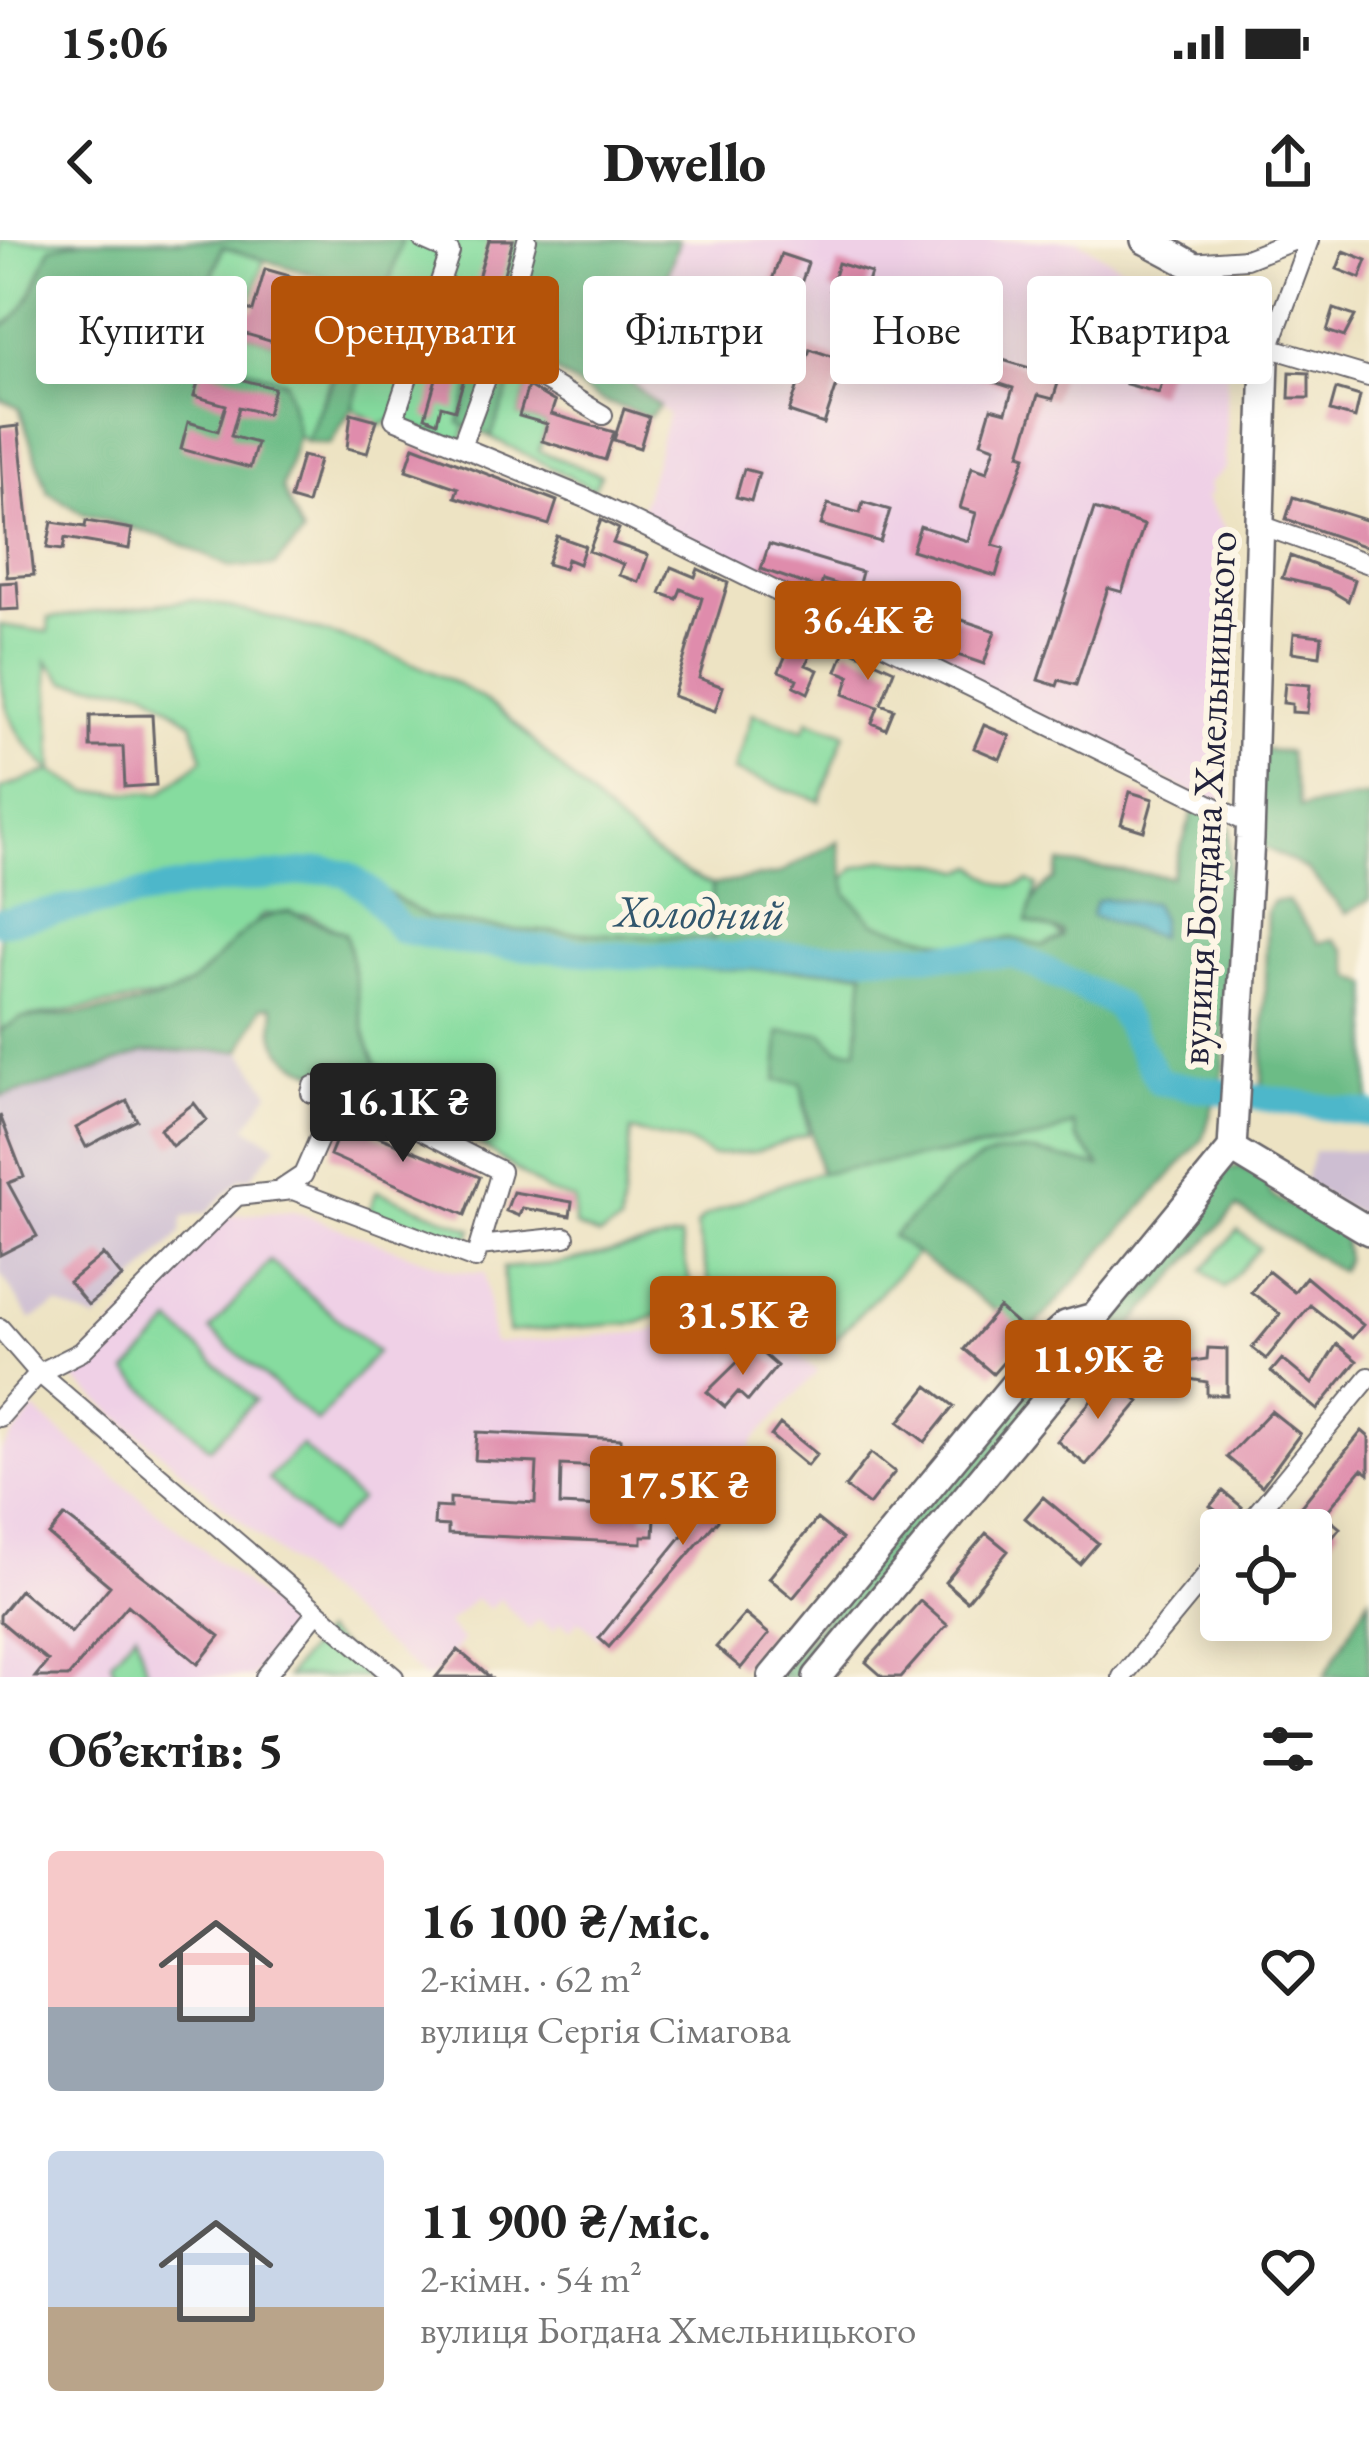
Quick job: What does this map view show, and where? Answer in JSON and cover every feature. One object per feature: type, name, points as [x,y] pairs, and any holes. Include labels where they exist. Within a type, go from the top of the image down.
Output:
[{"type":"main road","points":[[1145,240],[1206,276]]},
{"type":"main road","name":"вулиця Богдана Хмельницького","points":[[1232,1149],[1250,824],[1265,384]]},
{"type":"main road","points":[[817,1677],[1085,1354],[1094,1317],[1232,1149],[1369,1232]]},
{"type":"main road","points":[[772,1677],[1057,1333],[1066,1324],[1094,1317]]},
{"type":"street","points":[[423,240],[450,252],[394,419],[588,499],[1250,824]]},
{"type":"street","points":[[517,276],[527,240]]},
{"type":"street","points":[[1189,263],[1246,259],[1295,240]]},
{"type":"street","name":"вулиця Богдана Хмельницького","points":[[1272,337],[1309,240]]},
{"type":"street","points":[[1272,354],[1369,377]]},
{"type":"street","points":[[462,444],[484,384]]},
{"type":"street","points":[[551,384],[603,415]]},
{"type":"street","points":[[1261,525],[1369,564]]},
{"type":"street","points":[[279,1191],[303,1175],[323,1094],[341,1088],[386,1107],[501,1171],[473,1251]]},
{"type":"street","points":[[0,1417],[39,1373],[81,1352],[237,1196],[293,1190],[473,1251],[565,1237]]},
{"type":"street","points":[[0,1328],[39,1373],[394,1677]]},
{"type":"street","points":[[1260,1509],[1369,1377]]},
{"type":"street","points":[[1122,1677],[1200,1582]]},
{"type":"street","points":[[265,1677],[316,1613]]},
{"type":"shaded area","points":[[679,240],[1077,240],[1136,276],[1027,276],[1027,384],[1227,384],[1225,469],[1209,483],[1211,495],[1205,496],[1229,536],[1222,808],[639,518],[668,414],[632,384],[806,384],[806,276],[667,276]]},
{"type":"shaded area","points":[[241,1050],[270,1092],[246,1127],[277,1145],[250,1178],[241,1178],[207,1212],[183,1217],[181,1233],[96,1321],[57,1305],[31,1320],[0,1273],[0,1096],[66,1081],[144,1052]]},
{"type":"shaded area","points":[[1314,1151],[1369,1151],[1369,1221],[1304,1182]]},
{"type":"shaded area","points":[[294,1211],[453,1271],[485,1273],[493,1343],[649,1332],[690,1313],[740,1337],[760,1325],[818,1371],[754,1440],[741,1472],[715,1503],[710,1500],[652,1570],[655,1575],[632,1595],[599,1638],[579,1620],[571,1630],[561,1622],[554,1630],[538,1620],[529,1630],[500,1599],[489,1609],[475,1598],[447,1624],[463,1641],[431,1677],[424,1677],[67,1373],[225,1216]]},
{"type":"shaded area","points":[[34,1410],[294,1625],[252,1677],[0,1677],[0,1452]]},
{"type":"green space","points":[[0,240],[84,240],[52,254],[36,276],[26,303],[2,327]]},
{"type":"green space","points":[[84,240],[402,240],[391,276],[318,276],[222,247],[212,276],[39,276],[51,247]]},
{"type":"green space","points":[[402,240],[527,240],[516,276],[391,276]]},
{"type":"green space","points":[[536,240],[679,240],[667,276],[583,276],[583,384],[632,384],[659,406],[649,417],[600,400],[559,374],[559,276],[526,276]]},
{"type":"green space","points":[[223,247],[264,260],[250,305],[247,276],[213,276]]},
{"type":"green space","points":[[36,284],[36,384],[247,384],[247,368],[271,377],[271,384],[286,384],[298,435],[282,488],[303,535],[274,566],[230,567],[170,539],[84,514],[48,492],[19,407],[0,399],[0,321],[3,326],[13,319]]},
{"type":"green space","points":[[247,334],[271,341],[271,377],[247,368]]},
{"type":"green space","points":[[286,384],[329,384],[306,441],[298,435]]},
{"type":"green space","points":[[332,384],[359,384],[352,408],[330,444],[306,441]]},
{"type":"green space","points":[[359,384],[473,384],[462,444],[395,419],[381,425],[352,408]]},
{"type":"green space","points":[[471,384],[511,384],[491,437],[459,423]]},
{"type":"green space","points":[[511,384],[528,384],[519,416],[547,424],[539,451],[601,475],[593,489],[491,437]]},
{"type":"green space","points":[[191,600],[356,642],[478,696],[658,856],[712,885],[715,939],[511,930],[428,918],[336,860],[326,870],[353,880],[419,931],[465,944],[532,952],[652,955],[652,968],[865,971],[857,1050],[838,1049],[777,1080],[801,1082],[808,1134],[754,1152],[711,1155],[687,1142],[631,1131],[620,1224],[599,1236],[575,1226],[574,1200],[547,1192],[466,1134],[411,1112],[402,1102],[399,1075],[377,1065],[370,1050],[345,933],[308,915],[264,914],[193,982],[170,995],[22,1018],[0,1031],[0,789],[51,771],[22,737],[6,706],[0,625],[48,632],[49,618]],"holes":[[[47,661],[66,682],[146,689],[192,723],[203,759],[161,793],[89,792],[53,772]]]},
{"type":"green space","points":[[753,713],[804,730],[809,720],[845,733],[820,801],[734,771]]},
{"type":"green space","points":[[1253,749],[1288,752],[1300,808],[1369,796],[1369,900],[1346,914],[1307,870],[1250,839]]},
{"type":"green space","points":[[1194,809],[1230,826],[1224,1069],[1203,1139],[1028,1334],[892,1236],[954,1176],[989,1156],[1034,1152],[1100,1166],[1076,1137],[1074,1124],[1038,1139],[820,1173],[801,1083],[777,1081],[779,1032],[823,1033],[838,1049],[857,1050],[864,971],[651,968],[651,955],[463,942],[401,930],[347,874],[258,876],[336,860],[428,918],[511,930],[714,939],[712,885],[778,874],[838,841],[847,894],[874,923],[960,946],[1012,938],[1043,946],[1062,938],[1062,932],[1027,922],[1036,897],[1055,879],[1060,863],[1171,877]]},
{"type":"green space","points":[[882,860],[964,871],[976,866],[1006,885],[1028,881],[1037,885],[1027,922],[1051,927],[1063,938],[1043,946],[1012,938],[960,946],[874,923],[847,894],[844,879],[855,868]]},
{"type":"green space","points":[[1273,901],[1288,901],[1319,943],[1333,939],[1345,950],[1352,977],[1369,984],[1369,1114],[1272,1099],[1262,1090],[1267,911]]},
{"type":"green space","points":[[289,912],[345,933],[365,1034],[377,1065],[350,1075],[304,1068],[280,1049],[272,1006],[262,1007],[241,1050],[144,1052],[66,1081],[0,1096],[0,1031],[21,1018],[115,1009],[170,995],[201,975],[254,924]]},
{"type":"green space","points":[[1075,1124],[1076,1137],[1101,1167],[905,1225],[893,1237],[916,1254],[829,1346],[722,1304],[711,1290],[696,1226],[704,1217],[819,1173],[987,1148]]},
{"type":"green space","points":[[1240,1166],[1265,1181],[1272,1196],[1343,1234],[1346,1259],[1340,1271],[1237,1207],[1129,1328],[1112,1322],[1122,1303],[1146,1288],[1188,1234],[1227,1169]]},
{"type":"green space","points":[[377,1191],[472,1229],[464,1248],[369,1211]]},
{"type":"green space","points":[[1238,1230],[1259,1248],[1224,1288],[1203,1270]]},
{"type":"green space","points":[[680,1237],[694,1301],[638,1323],[508,1332],[503,1268],[558,1264]]},
{"type":"green space","points":[[270,1261],[377,1352],[317,1422],[210,1330]]},
{"type":"green space","points":[[172,1323],[255,1400],[210,1448],[127,1372]]},
{"type":"green space","points":[[1057,1333],[1082,1351],[810,1677],[776,1677]]},
{"type":"green space","points":[[301,1445],[359,1500],[327,1534],[268,1479]]},
{"type":"green space","points":[[1369,1598],[1369,1677],[1324,1677]]},
{"type":"green space","points":[[136,1632],[148,1677],[116,1677],[111,1661]]},
{"type":"green space","points":[[323,1632],[379,1677],[286,1677]]},
{"type":"water","points":[[1096,901],[1153,903],[1161,919],[1159,937],[1091,916]]},
{"type":"building","points":[[489,240],[513,240],[503,276],[479,276]]},
{"type":"building","points":[[1344,251],[1367,260],[1360,278],[1337,269]]},
{"type":"building","points":[[781,254],[808,263],[804,276],[773,276]]},
{"type":"building","points":[[838,263],[871,273],[870,276],[834,276]]},
{"type":"building","points":[[265,269],[290,276],[271,276],[271,341],[247,334],[247,309],[253,311]]},
{"type":"building","points":[[1334,309],[1355,316],[1344,337],[1327,331]]},
{"type":"building","points":[[810,349],[830,356],[830,384],[837,384],[824,424],[789,412],[798,384],[806,384]]},
{"type":"building","points":[[1003,360],[1027,367],[1027,384],[1058,384],[1053,399],[1038,395],[1020,454],[1026,456],[993,545],[1004,548],[996,576],[912,550],[920,526],[968,541],[976,513],[960,508],[972,467],[987,472],[995,447],[981,442],[991,408],[1006,412],[1013,388],[1000,384]]},
{"type":"building","points":[[1290,372],[1309,373],[1309,398],[1289,398]]},
{"type":"building","points":[[247,381],[274,388],[267,414],[239,407],[231,436],[257,443],[250,468],[181,449],[188,422],[218,431],[226,405],[194,396],[198,384]]},
{"type":"building","points":[[434,384],[462,384],[455,410],[441,406],[437,422],[425,417]]},
{"type":"building","points":[[1126,384],[1162,384],[1159,393]]},
{"type":"building","points":[[528,386],[555,402],[551,414],[614,432],[605,460],[542,441],[547,424],[519,416]]},
{"type":"building","points":[[1336,389],[1360,396],[1355,418],[1330,411]]},
{"type":"building","points":[[624,409],[649,417],[640,448],[614,440]]},
{"type":"building","points":[[351,413],[377,420],[367,453],[347,448]]},
{"type":"building","points":[[18,426],[34,575],[7,577],[0,428]]},
{"type":"building","points":[[414,446],[557,501],[549,525],[455,497],[458,488],[406,470]]},
{"type":"building","points":[[302,456],[319,460],[307,504],[290,499]]},
{"type":"building","points":[[744,469],[759,473],[751,501],[736,497]]},
{"type":"building","points":[[1293,497],[1369,521],[1369,548],[1286,519]]},
{"type":"building","points":[[863,502],[890,510],[880,542],[821,525],[828,504],[860,513]]},
{"type":"building","points":[[1094,509],[1144,525],[1122,592],[1108,588],[1076,685],[1059,680],[1057,686],[1038,680]]},
{"type":"building","points":[[601,520],[619,529],[613,543],[648,555],[639,582],[619,575],[623,564],[589,551]]},
{"type":"building","points":[[86,521],[132,529],[129,549],[65,538],[63,550],[47,548],[52,522],[85,527]]},
{"type":"building","points":[[557,536],[585,546],[579,564],[567,559],[564,569],[547,564]]},
{"type":"building","points":[[769,544],[862,572],[857,591],[823,580],[820,589],[761,569]]},
{"type":"building","points":[[1290,556],[1355,580],[1348,601],[1328,589],[1282,578]]},
{"type":"building","points":[[671,567],[695,577],[698,569],[728,583],[699,678],[723,687],[715,711],[673,696],[702,598],[681,589],[677,599],[660,593]]},
{"type":"building","points":[[17,582],[19,609],[0,610],[0,583]]},
{"type":"building","points":[[885,582],[903,587],[896,612],[878,607]]},
{"type":"building","points":[[947,615],[995,631],[984,664],[937,648]]},
{"type":"building","points":[[796,632],[817,641],[806,665],[818,670],[808,693],[794,686],[797,679],[779,671]]},
{"type":"building","points":[[1294,633],[1322,636],[1320,656],[1292,652]]},
{"type":"building","points":[[846,648],[894,670],[881,704],[894,709],[886,729],[872,723],[878,707],[844,694],[850,676],[837,671]]},
{"type":"building","points":[[1285,683],[1310,685],[1307,713],[1292,712],[1292,704],[1283,703]]},
{"type":"building","points":[[152,715],[156,785],[125,787],[123,747],[90,747],[90,716]]},
{"type":"building","points":[[984,725],[1010,736],[1000,759],[974,748]]},
{"type":"building","points":[[1130,792],[1153,799],[1144,831],[1121,824]]},
{"type":"building","points":[[127,1101],[137,1120],[86,1147],[76,1128]]},
{"type":"building","points":[[194,1103],[207,1120],[172,1146],[160,1129]]},
{"type":"building","points":[[349,1108],[379,1124],[374,1135],[480,1177],[465,1215],[330,1155]]},
{"type":"building","points":[[0,1115],[24,1177],[8,1183],[37,1236],[0,1255]]},
{"type":"building","points":[[513,1192],[572,1202],[570,1216],[522,1208],[519,1216],[506,1211]]},
{"type":"building","points":[[103,1254],[122,1277],[88,1305],[69,1282]]},
{"type":"building","points":[[1268,1271],[1294,1292],[1306,1277],[1363,1325],[1352,1338],[1310,1305],[1266,1359],[1252,1348],[1280,1314],[1251,1292]]},
{"type":"building","points":[[999,1308],[1028,1334],[993,1374],[964,1349]]},
{"type":"building","points":[[1337,1344],[1357,1361],[1317,1410],[1271,1372],[1282,1359],[1312,1384]]},
{"type":"building","points":[[754,1346],[777,1366],[748,1401],[738,1392],[725,1407],[707,1392]]},
{"type":"building","points":[[1208,1348],[1227,1349],[1227,1395],[1207,1395],[1207,1382],[1178,1377],[1178,1363],[1207,1359]]},
{"type":"building","points":[[1110,1378],[1139,1402],[1086,1465],[1057,1441]]},
{"type":"building","points":[[928,1386],[954,1406],[925,1442],[899,1422]]},
{"type":"building","points":[[1271,1411],[1300,1434],[1262,1486],[1227,1457]]},
{"type":"building","points":[[780,1424],[817,1454],[807,1466],[771,1436]]},
{"type":"building","points":[[1362,1431],[1369,1437],[1369,1474],[1362,1469],[1329,1509],[1299,1509]]},
{"type":"building","points":[[477,1432],[621,1439],[619,1468],[561,1465],[560,1505],[644,1509],[643,1518],[655,1518],[654,1536],[642,1536],[642,1543],[448,1534],[448,1526],[434,1525],[435,1507],[450,1508],[450,1498],[535,1503],[537,1463],[475,1460]]},
{"type":"building","points":[[750,1452],[765,1465],[609,1647],[599,1638],[711,1500],[715,1503],[741,1472],[737,1468]]},
{"type":"building","points":[[871,1453],[895,1472],[869,1505],[845,1487]]},
{"type":"building","points":[[1223,1491],[1242,1507],[1214,1509],[1210,1506]]},
{"type":"building","points":[[1043,1497],[1098,1543],[1080,1564],[1025,1518]]},
{"type":"building","points":[[65,1516],[220,1636],[198,1664],[128,1605],[68,1677],[35,1677],[48,1661],[0,1621],[20,1590],[71,1633],[110,1586],[49,1535]]},
{"type":"building","points":[[817,1519],[842,1539],[793,1598],[769,1578]]},
{"type":"building","points":[[986,1533],[1008,1551],[967,1601],[945,1582]]},
{"type":"building","points":[[920,1601],[947,1625],[901,1677],[883,1677],[866,1662]]},
{"type":"building","points":[[745,1614],[769,1634],[741,1668],[716,1647]]},
{"type":"building","points":[[458,1650],[490,1677],[436,1677]]},
{"type":"waterway","name":"Холодний","points":[[0,922],[193,884],[326,870],[347,874],[370,891],[401,930],[463,942],[631,956],[1014,955],[1117,1005],[1159,1082],[1369,1114]]}]
